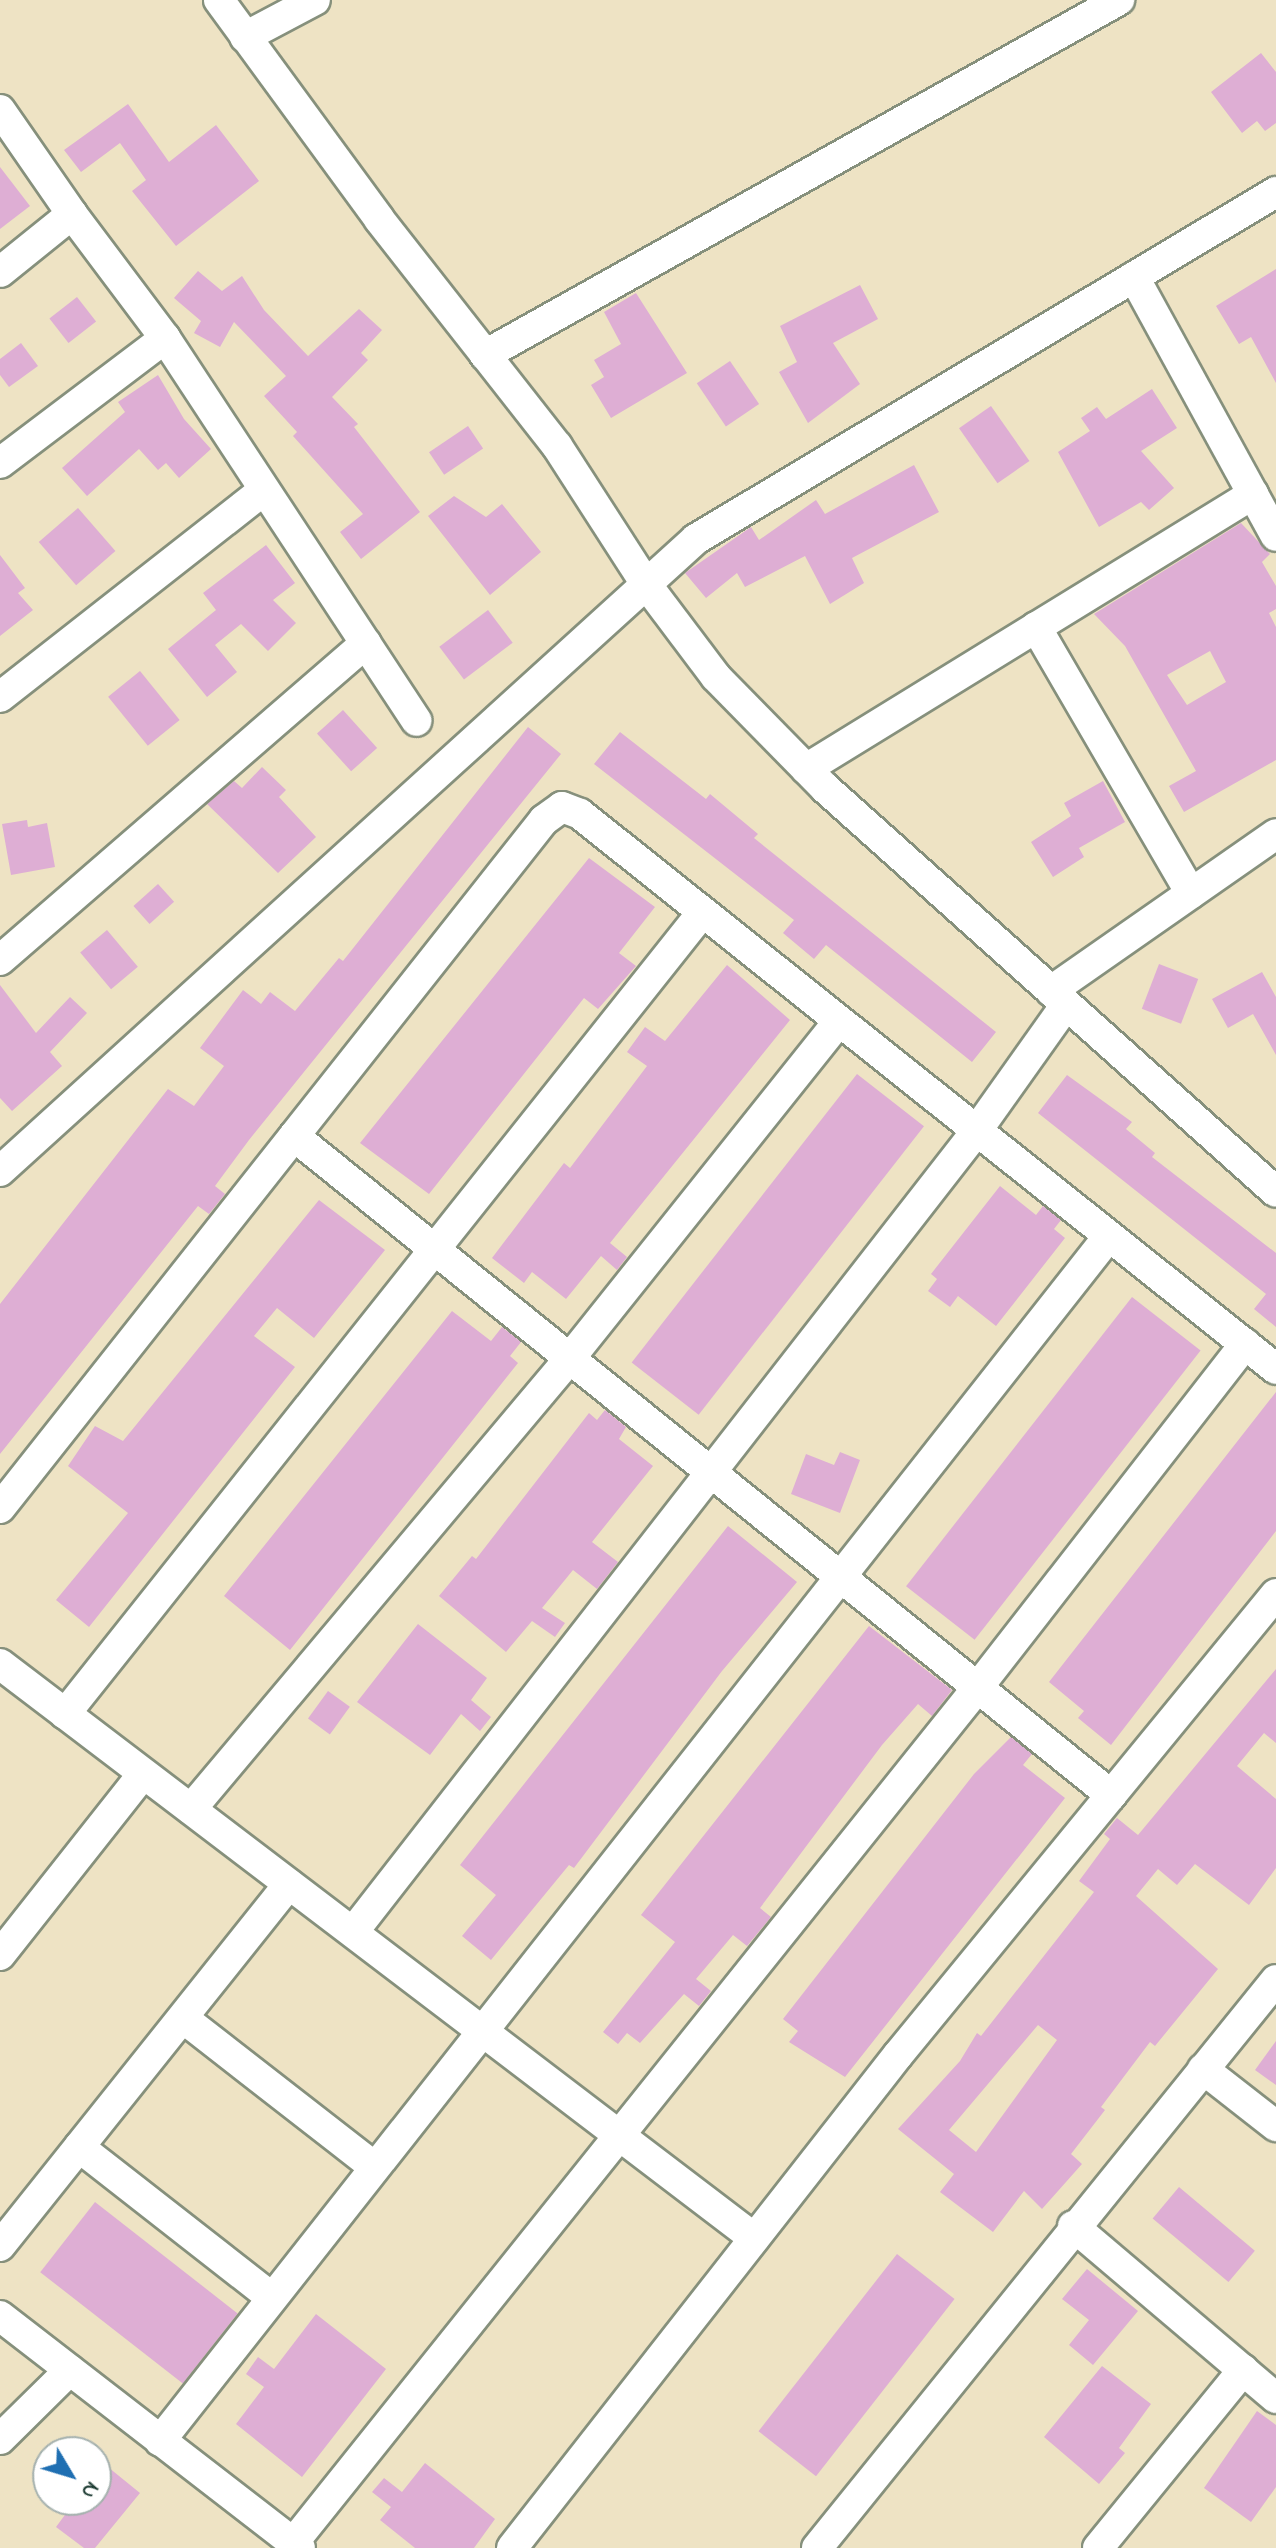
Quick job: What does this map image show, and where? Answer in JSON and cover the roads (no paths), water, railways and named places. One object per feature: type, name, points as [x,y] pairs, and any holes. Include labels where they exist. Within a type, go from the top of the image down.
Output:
[{"type":"street","points":[[219,0],[485,355],[557,446],[646,584],[716,677],[806,769],[1058,998],[1271,1180]]},
{"type":"street","points":[[245,37],[315,0]]},
{"type":"street","points":[[485,355],[1119,0]]},
{"type":"street","points":[[0,110],[72,214],[165,338],[417,721]]},
{"type":"street","points":[[0,1171],[696,539],[1276,192]]},
{"type":"street","points":[[0,272],[72,214]]},
{"type":"street","points":[[1134,277],[1276,536]]},
{"type":"street","points":[[0,463],[165,338]]},
{"type":"street","points":[[0,697],[264,490]]},
{"type":"street","points":[[806,769],[1253,494]]},
{"type":"street","points":[[1036,627],[1191,893]]},
{"type":"street","points":[[0,960],[366,643]]},
{"type":"street","points":[[0,1508],[544,820],[562,807],[580,814],[975,1133],[1276,1369]]},
{"type":"street","points":[[353,1932],[975,1133],[1058,998],[1191,893],[1276,834]]},
{"type":"street","points":[[65,1714],[702,913]]},
{"type":"street","points":[[191,1809],[570,1358],[838,1022]]},
{"type":"street","points":[[294,1136],[1111,1795]]},
{"type":"street","points":[[160,2441],[479,2029],[1108,1237]]},
{"type":"street","points":[[0,2316],[296,2545],[978,1687],[1245,1344]]},
{"type":"street","points":[[512,2548],[754,2238],[1276,1594]]},
{"type":"street","points":[[2,1671],[65,1714],[191,1809],[754,2238]]},
{"type":"street","points":[[0,1955],[143,1774]]},
{"type":"street","points":[[0,2246],[289,1884]]},
{"type":"street","points":[[817,2548],[1073,2226],[1276,1980]]},
{"type":"street","points":[[183,2018],[373,2166]]},
{"type":"street","points":[[1203,2069],[1276,2126]]},
{"type":"street","points":[[79,2147],[272,2298]]},
{"type":"street","points":[[1073,2226],[1276,2398]]},
{"type":"street","points":[[0,2439],[70,2370]]},
{"type":"street","points":[[1098,2548],[1243,2370]]}]
